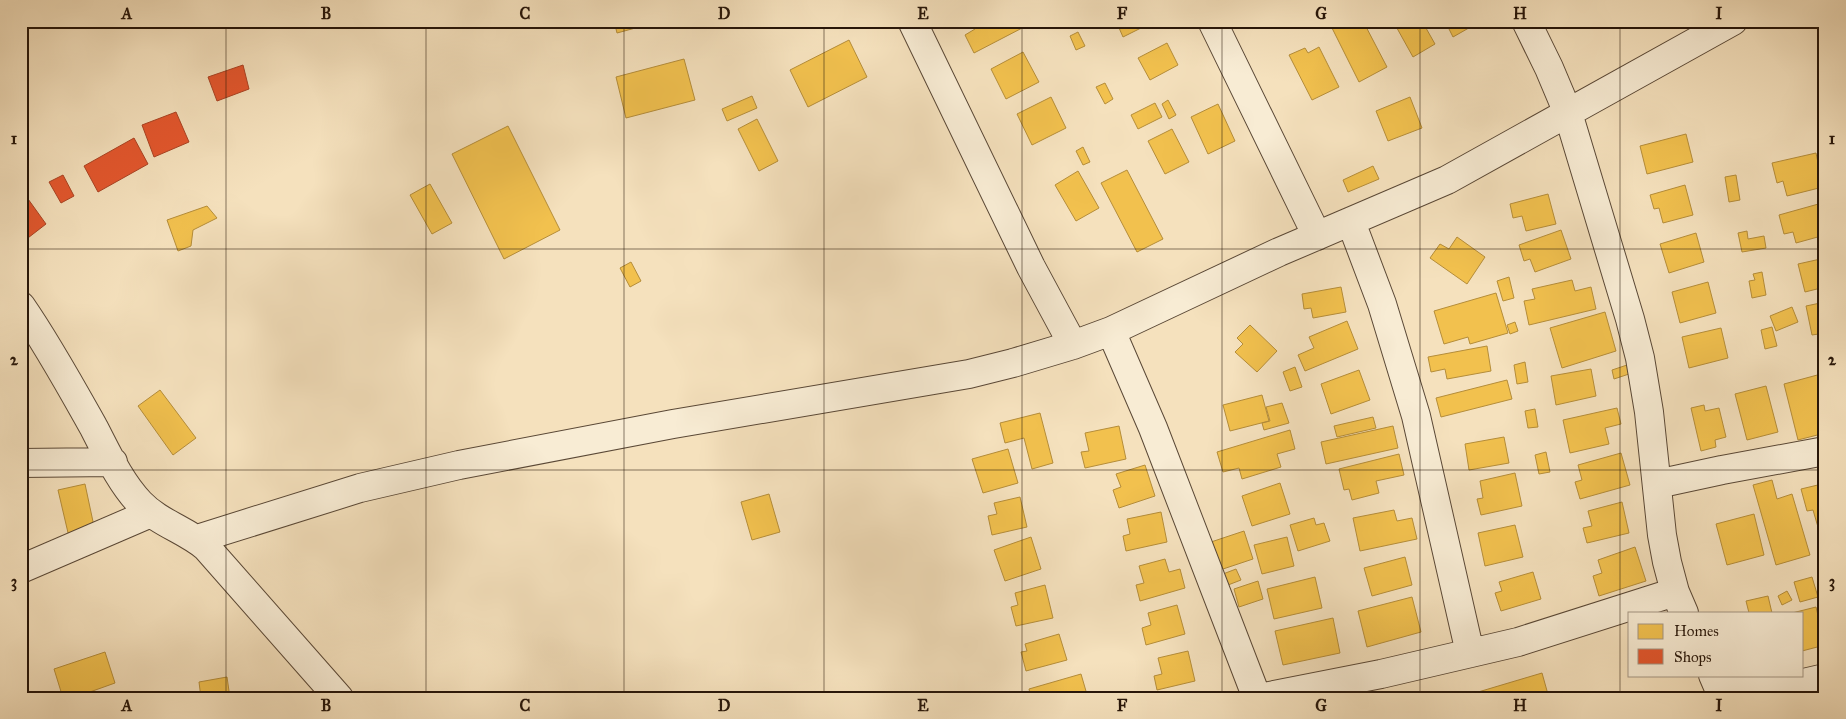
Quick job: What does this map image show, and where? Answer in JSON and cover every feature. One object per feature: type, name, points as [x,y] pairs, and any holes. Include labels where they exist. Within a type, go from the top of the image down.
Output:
[{"type":"street","points":[[912,21],[1031,267],[1073,346]]},
{"type":"street","points":[[1212,21],[1317,236]]},
{"type":"street","points":[[1526,21],[1568,113],[1619,280],[1640,358],[1649,412],[1662,535],[1667,562],[1680,603],[1643,612]]},
{"type":"street","points":[[197,539],[360,488],[459,465],[673,424],[969,374],[1073,346],[1110,332],[1261,260],[1448,180],[1734,21]]},
{"type":"street","points":[[1351,222],[1382,304],[1416,416],[1470,653]]},
{"type":"street","points":[[21,306],[61,369],[113,462],[139,501],[151,513],[197,539],[206,547],[339,698]]},
{"type":"street","points":[[1110,332],[1153,428],[1258,698],[1381,674],[1628,616]]},
{"type":"street","points":[[1657,484],[1825,451]]},
{"type":"street","points":[[21,463],[113,462]]},
{"type":"street","points":[[21,569],[151,513]]},
{"type":"street","points":[[1718,687],[1778,689],[1825,678]]},
{"type":"building: Homes","points":[[614,21],[661,21],[617,33]]},
{"type":"building: Homes","points":[[971,21],[1024,21],[1026,26],[974,53],[965,35],[975,29]]},
{"type":"building: Homes","points":[[1116,21],[1155,21],[1123,37]]},
{"type":"building: Homes","points":[[1344,21],[1346,25],[1353,21],[1363,21],[1387,67],[1359,82],[1331,26]]},
{"type":"building: Homes","points":[[1393,21],[1422,21],[1435,44],[1413,57]]},
{"type":"building: Homes","points":[[1445,21],[1481,21],[1453,37]]},
{"type":"building: Homes","points":[[1078,32],[1085,46],[1076,50],[1070,36]]},
{"type":"building: Homes","points":[[849,40],[867,77],[808,107],[790,70]]},
{"type":"building: Homes","points":[[1167,43],[1178,65],[1150,80],[1138,58]]},
{"type":"building: Homes","points":[[1319,47],[1339,87],[1312,100],[1289,55],[1305,48],[1308,53]]},
{"type":"building: Homes","points":[[1023,52],[1039,82],[1006,99],[991,69]]},
{"type":"building: Homes","points":[[684,59],[695,100],[626,118],[616,77]]},
{"type":"building: Homes","points":[[1105,83],[1113,99],[1105,104],[1096,87]]},
{"type":"building: Homes","points":[[752,96],[757,108],[727,121],[722,109]]},
{"type":"building: Homes","points":[[1051,97],[1066,128],[1032,145],[1017,114]]},
{"type":"building: Homes","points":[[1410,97],[1422,128],[1388,141],[1376,111]]},
{"type":"building: Homes","points":[[1168,100],[1176,115],[1169,119],[1162,104]]},
{"type":"building: Homes","points":[[1155,103],[1162,117],[1138,129],[1131,115]]},
{"type":"building: Homes","points":[[1218,104],[1235,141],[1208,154],[1191,117]]},
{"type":"building: Homes","points":[[757,119],[778,161],[759,171],[738,129]]},
{"type":"building: Homes","points":[[508,126],[560,230],[504,259],[452,154]]},
{"type":"building: Homes","points":[[1172,129],[1189,162],[1165,174],[1148,141]]},
{"type":"building: Homes","points":[[1686,134],[1693,162],[1647,174],[1640,146]]},
{"type":"building: Homes","points":[[1083,147],[1090,162],[1083,165],[1076,151]]},
{"type":"building: Homes","points":[[1816,153],[1823,187],[1787,196],[1783,181],[1777,183],[1772,163]]},
{"type":"building: Homes","points":[[1373,166],[1379,179],[1348,192],[1343,180]]},
{"type":"building: Homes","points":[[1127,170],[1163,239],[1137,252],[1101,183]]},
{"type":"building: Homes","points":[[1078,171],[1099,208],[1076,221],[1055,185]]},
{"type":"building: Homes","points":[[1736,175],[1740,200],[1729,202],[1725,177]]},
{"type":"building: Homes","points":[[430,184],[452,223],[432,234],[410,195]]},
{"type":"building: Homes","points":[[1685,185],[1693,215],[1663,223],[1659,208],[1654,209],[1650,195]]},
{"type":"building: Homes","points":[[1548,194],[1556,224],[1526,231],[1522,216],[1513,218],[1510,204]]},
{"type":"building: Homes","points":[[1822,203],[1825,214],[1825,235],[1796,243],[1793,232],[1784,234],[1779,215]]},
{"type":"building: Homes","points":[[207,206],[217,218],[193,230],[191,246],[178,251],[167,220]]},
{"type":"building: Homes","points":[[1561,230],[1571,259],[1535,272],[1530,259],[1524,261],[1519,245]]},
{"type":"building: Homes","points":[[1747,231],[1748,239],[1764,236],[1766,248],[1742,252],[1738,233]]},
{"type":"building: Homes","points":[[1696,233],[1704,262],[1669,273],[1660,244]]},
{"type":"building: Homes","points":[[1457,237],[1485,257],[1467,284],[1430,258],[1440,244],[1449,249]]},
{"type":"building: Homes","points":[[1825,258],[1825,287],[1805,292],[1798,264]]},
{"type":"building: Homes","points":[[631,262],[641,281],[630,287],[620,268]]},
{"type":"building: Homes","points":[[1762,272],[1766,295],[1752,298],[1749,281],[1755,280],[1753,274]]},
{"type":"building: Homes","points":[[1509,277],[1514,298],[1503,301],[1497,281]]},
{"type":"building: Homes","points":[[1572,280],[1575,291],[1591,287],[1596,309],[1529,325],[1524,301],[1535,299],[1532,289]]},
{"type":"building: Homes","points":[[1708,282],[1716,313],[1680,323],[1672,292]]},
{"type":"building: Homes","points":[[1341,287],[1346,312],[1313,318],[1311,308],[1304,309],[1302,294]]},
{"type":"building: Homes","points":[[1496,293],[1508,333],[1470,344],[1468,337],[1444,344],[1434,311]]},
{"type":"building: Homes","points":[[1825,302],[1825,333],[1812,335],[1806,306]]},
{"type":"building: Homes","points":[[1792,307],[1798,322],[1776,331],[1770,316]]},
{"type":"building: Homes","points":[[1605,312],[1616,351],[1562,368],[1550,328]]},
{"type":"building: Homes","points":[[1347,321],[1358,349],[1305,371],[1298,355],[1314,348],[1309,337]]},
{"type":"building: Homes","points":[[1515,322],[1518,331],[1510,334],[1507,325]]},
{"type":"building: Homes","points":[[1250,325],[1277,351],[1257,372],[1235,352],[1243,344],[1237,338]]},
{"type":"building: Homes","points":[[1772,327],[1777,346],[1765,349],[1761,330]]},
{"type":"building: Homes","points":[[1721,328],[1728,358],[1689,368],[1682,337]]},
{"type":"building: Homes","points":[[1487,346],[1491,371],[1447,379],[1445,369],[1431,372],[1428,357]]},
{"type":"building: Homes","points":[[1525,362],[1528,382],[1517,384],[1514,365]]},
{"type":"building: Homes","points":[[1627,365],[1629,374],[1614,379],[1612,370]]},
{"type":"building: Homes","points":[[1295,367],[1302,387],[1290,391],[1283,372]]},
{"type":"building: Homes","points":[[1591,369],[1596,396],[1556,405],[1551,376]]},
{"type":"building: Homes","points":[[1359,370],[1370,400],[1331,414],[1321,384]]},
{"type":"building: Homes","points":[[1821,374],[1825,390],[1825,433],[1798,440],[1784,384]]},
{"type":"building: Homes","points":[[1507,380],[1512,399],[1441,417],[1436,398]]},
{"type":"building: Homes","points":[[1766,386],[1778,432],[1747,440],[1735,394]]},
{"type":"building: Homes","points":[[160,390],[196,438],[173,455],[138,406]]},
{"type":"building: Homes","points":[[1262,395],[1269,421],[1230,431],[1223,405]]},
{"type":"building: Homes","points":[[1282,403],[1289,423],[1264,430],[1262,423],[1270,421],[1266,407]]},
{"type":"building: Homes","points":[[1704,405],[1705,411],[1719,408],[1726,437],[1715,440],[1716,447],[1701,451],[1691,408]]},
{"type":"building: Homes","points":[[1617,408],[1621,424],[1605,428],[1609,444],[1570,453],[1563,420]]},
{"type":"building: Homes","points":[[1535,409],[1538,427],[1528,428],[1525,411]]},
{"type":"building: Homes","points":[[1040,413],[1053,463],[1032,469],[1024,438],[1005,443],[1000,423]]},
{"type":"building: Homes","points":[[1373,417],[1376,428],[1337,437],[1334,426]]},
{"type":"building: Homes","points":[[1119,426],[1126,459],[1085,468],[1081,452],[1089,451],[1085,433]]},
{"type":"building: Homes","points":[[1393,426],[1398,448],[1326,464],[1321,442]]},
{"type":"building: Homes","points":[[1290,430],[1295,449],[1277,454],[1281,467],[1242,479],[1239,468],[1223,472],[1217,452]]},
{"type":"building: Homes","points":[[1504,437],[1509,463],[1469,470],[1465,444]]},
{"type":"building: Homes","points":[[1008,449],[1018,483],[983,493],[972,459]]},
{"type":"building: Homes","points":[[1546,452],[1550,472],[1539,474],[1535,455]]},
{"type":"building: Homes","points":[[1621,453],[1630,485],[1580,499],[1575,482],[1582,480],[1578,465]]},
{"type":"building: Homes","points":[[1399,454],[1404,475],[1376,481],[1379,493],[1352,500],[1349,489],[1344,490],[1339,469]]},
{"type":"building: Homes","points":[[1145,465],[1155,496],[1119,508],[1113,490],[1121,487],[1116,474]]},
{"type":"building: Homes","points":[[1515,473],[1522,506],[1481,515],[1477,499],[1483,498],[1480,481]]},
{"type":"building: Homes","points":[[1772,480],[1777,499],[1792,494],[1810,555],[1776,565],[1753,485]]},
{"type":"building: Homes","points":[[1280,483],[1290,514],[1252,526],[1242,496]]},
{"type":"building: Homes","points":[[85,484],[95,531],[69,537],[58,490]]},
{"type":"building: Homes","points":[[1822,484],[1825,493],[1825,551],[1813,510],[1807,511],[1801,489]]},
{"type":"building: Homes","points":[[769,494],[780,532],[752,540],[741,502]]},
{"type":"building: Homes","points":[[1020,497],[1027,527],[992,535],[988,516],[997,514],[994,503]]},
{"type":"building: Homes","points":[[1622,502],[1629,533],[1587,543],[1583,528],[1592,526],[1588,511]]},
{"type":"building: Homes","points":[[1394,510],[1397,521],[1412,518],[1417,539],[1360,551],[1353,518]]},
{"type":"building: Homes","points":[[1161,512],[1167,542],[1126,551],[1123,536],[1130,534],[1127,519]]},
{"type":"building: Homes","points":[[1754,514],[1764,555],[1727,565],[1716,524]]},
{"type":"building: Homes","points":[[1314,518],[1316,525],[1324,523],[1330,541],[1298,551],[1290,525]]},
{"type":"building: Homes","points":[[1515,525],[1523,557],[1485,566],[1478,533]]},
{"type":"building: Homes","points":[[1244,531],[1253,559],[1220,570],[1211,542]]},
{"type":"building: Homes","points":[[1031,537],[1041,569],[1005,581],[994,550]]},
{"type":"building: Homes","points":[[1287,537],[1294,566],[1262,574],[1254,545]]},
{"type":"building: Homes","points":[[1635,547],[1646,581],[1599,596],[1593,576],[1602,573],[1598,560]]},
{"type":"building: Homes","points":[[1405,557],[1412,585],[1372,596],[1364,568]]},
{"type":"building: Homes","points":[[1165,559],[1169,572],[1180,569],[1185,588],[1140,601],[1136,585],[1144,583],[1139,566]]},
{"type":"building: Homes","points":[[1236,569],[1241,580],[1228,585],[1223,574]]},
{"type":"building: Homes","points":[[1533,572],[1541,599],[1501,611],[1495,593],[1502,591],[1499,582]]},
{"type":"building: Homes","points":[[1315,577],[1322,608],[1274,619],[1267,589]]},
{"type":"building: Homes","points":[[1812,577],[1818,597],[1800,602],[1794,582]]},
{"type":"building: Homes","points":[[1258,581],[1263,599],[1239,607],[1234,589]]},
{"type":"building: Homes","points":[[1045,585],[1053,618],[1016,626],[1011,607],[1018,605],[1015,593]]},
{"type":"building: Homes","points":[[1787,591],[1792,600],[1782,605],[1778,596]]},
{"type":"building: Homes","points":[[1768,596],[1772,612],[1749,612],[1746,601]]},
{"type":"building: Homes","points":[[1412,597],[1421,632],[1367,647],[1358,611]]},
{"type":"building: Homes","points":[[1177,605],[1185,634],[1146,645],[1142,628],[1151,625],[1148,613]]},
{"type":"building: Homes","points":[[1816,607],[1825,645],[1804,650],[1804,612],[1796,612]]},
{"type":"building: Homes","points":[[1333,618],[1340,653],[1283,665],[1275,631]]},
{"type":"building: Homes","points":[[1059,634],[1067,660],[1026,671],[1021,652],[1027,651],[1025,644]]},
{"type":"building: Homes","points":[[1188,651],[1195,681],[1157,690],[1154,676],[1162,674],[1158,658]]},
{"type":"building: Homes","points":[[105,652],[115,683],[73,698],[63,698],[54,669]]},
{"type":"building: Homes","points":[[1542,673],[1549,698],[1458,698]]},
{"type":"building: Homes","points":[[1081,674],[1088,698],[1031,698],[1029,689]]},
{"type":"building: Homes","points":[[227,677],[230,698],[201,698],[199,682]]},
{"type":"building: Shops","points":[[243,65],[249,89],[217,101],[208,77]]},
{"type":"building: Shops","points":[[176,112],[189,142],[154,157],[142,125]]},
{"type":"building: Shops","points":[[134,138],[148,164],[98,192],[84,166]]},
{"type":"building: Shops","points":[[63,175],[74,196],[61,203],[49,182]]},
{"type":"building: Shops","points":[[23,192],[46,224],[24,241],[21,236],[21,194]]}]
